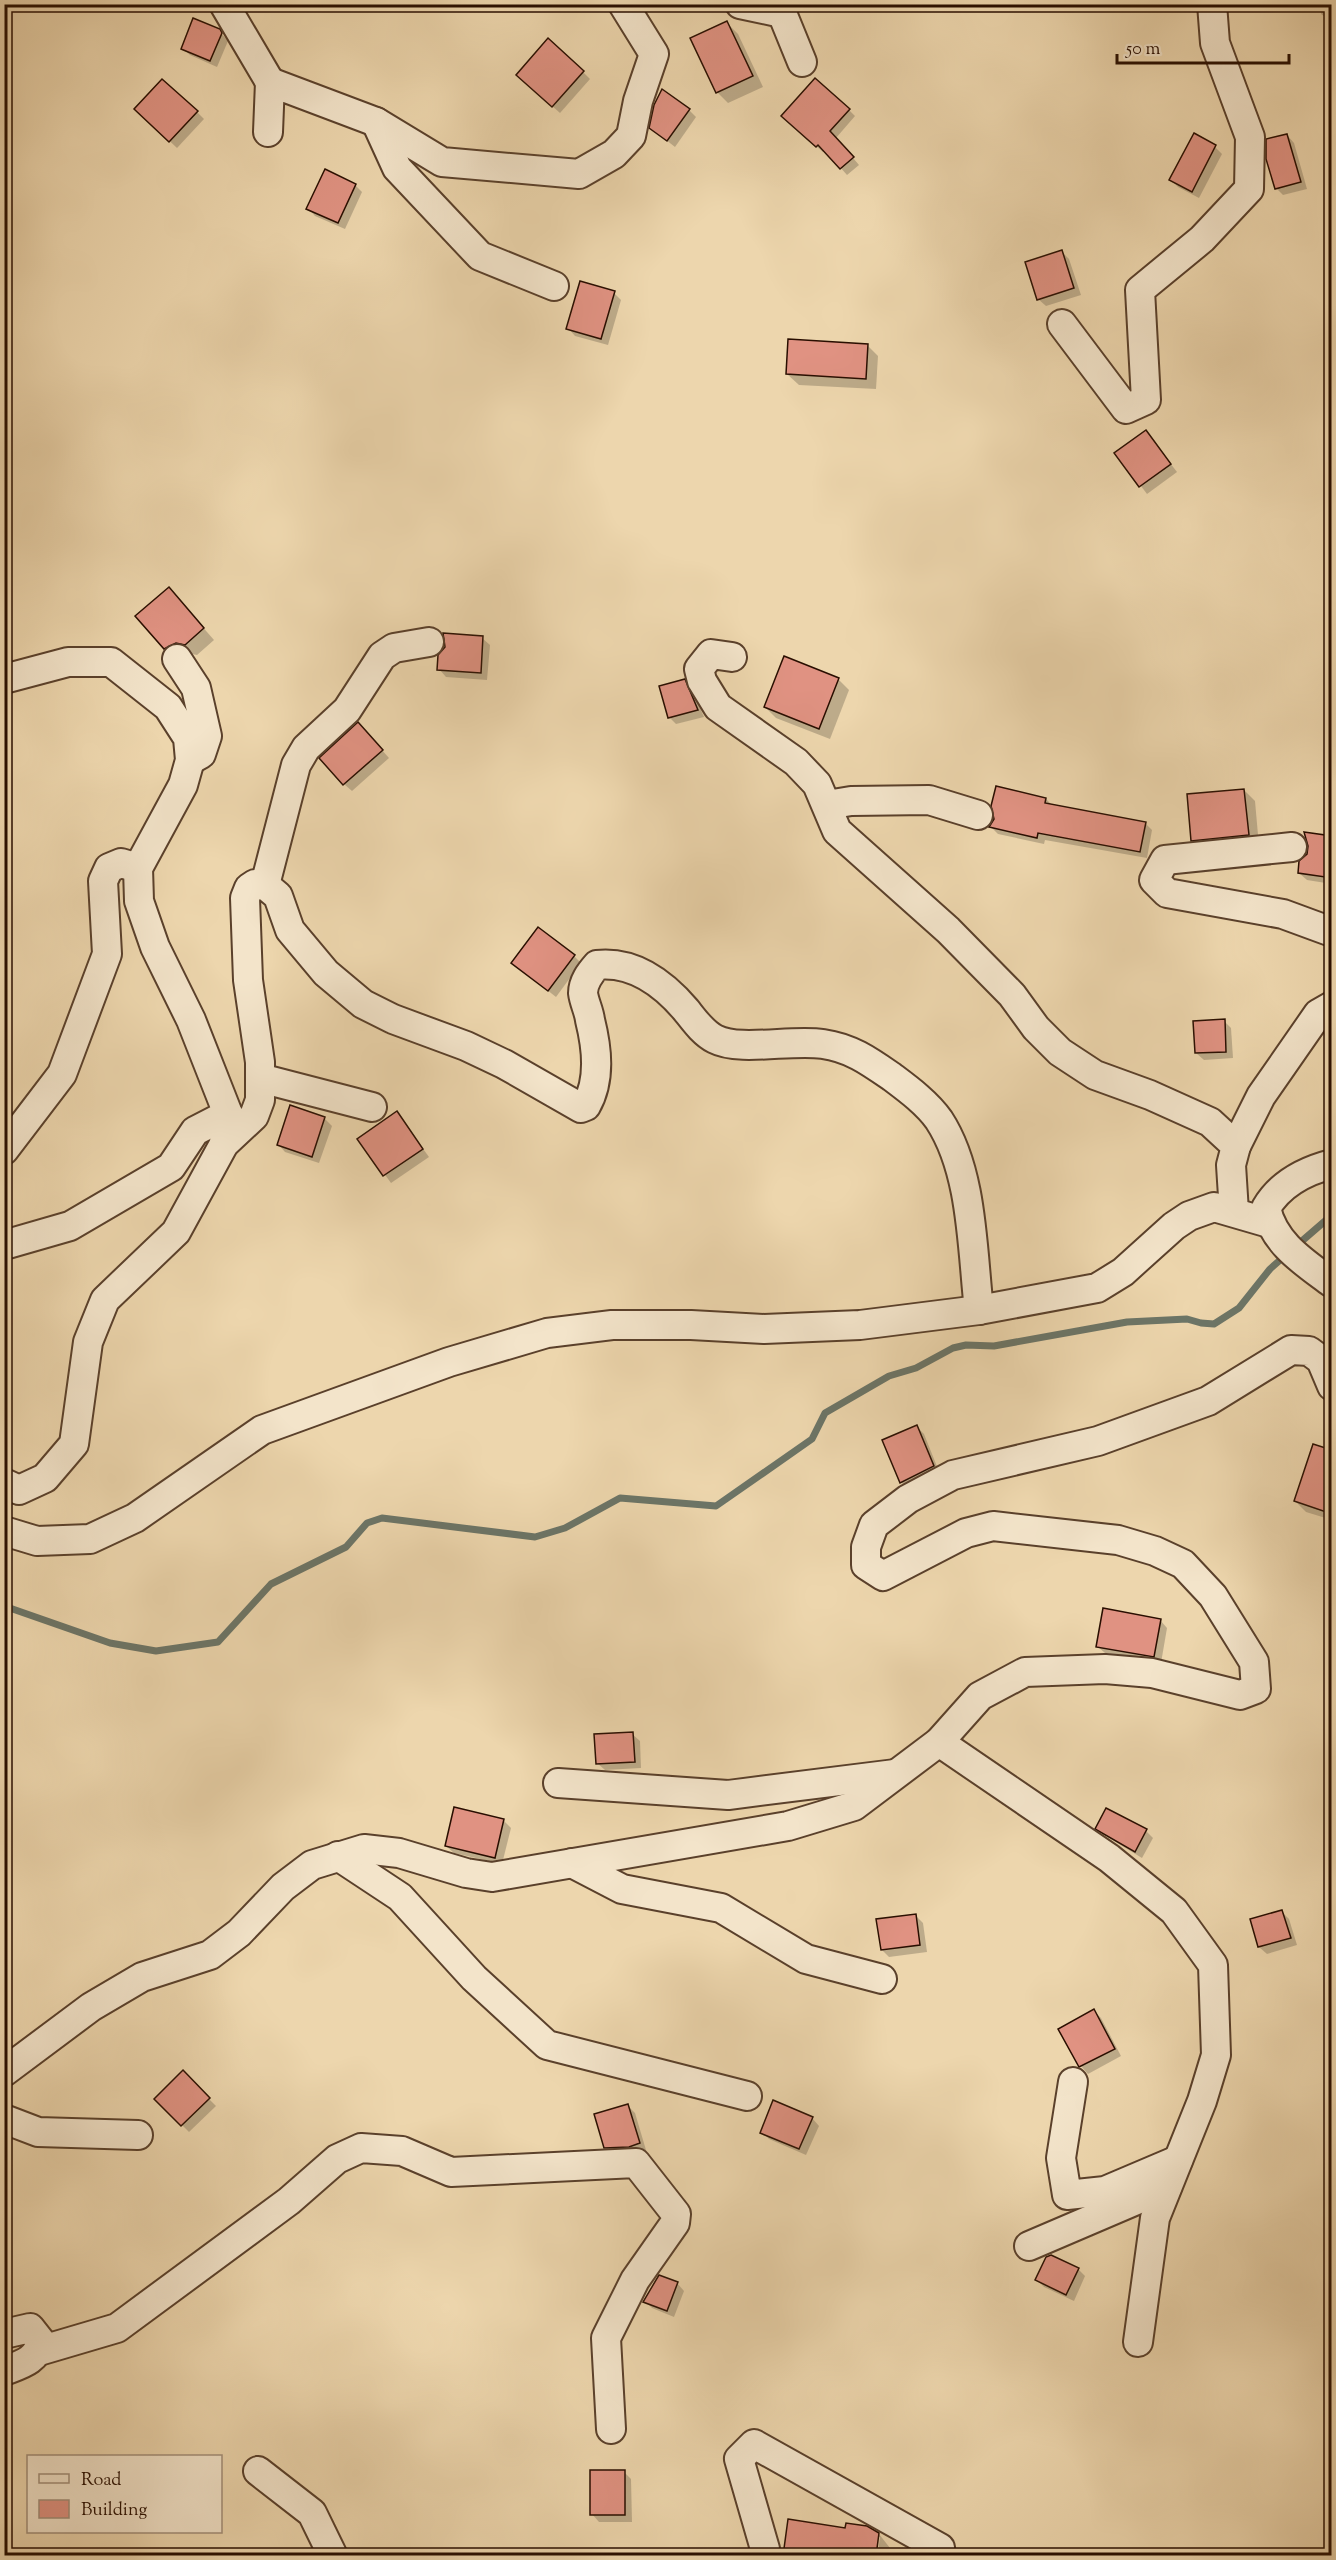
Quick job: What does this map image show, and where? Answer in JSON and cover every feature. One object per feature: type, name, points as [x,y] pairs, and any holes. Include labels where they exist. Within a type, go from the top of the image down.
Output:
[{"type":"street","points":[[224,4],[270,82],[268,132]]},
{"type":"street","points":[[270,82],[376,122],[442,162],[579,174],[614,154],[631,136],[638,100],[654,54],[623,4]]},
{"type":"street","points":[[740,4],[782,13],[802,62]]},
{"type":"street","points":[[1062,324],[1126,409],[1146,400],[1140,290],[1202,239],[1249,189],[1250,137],[1215,43],[1212,4]]},
{"type":"street","points":[[376,122],[397,168],[480,256],[554,286]]},
{"type":"street","points":[[265,885],[296,765],[306,748],[346,710],[382,656],[394,648],[429,642]]},
{"type":"street","points":[[732,657],[711,654],[699,669],[702,681],[718,707],[796,762],[817,784],[837,831],[948,930],[1012,995],[1036,1029],[1060,1052],[1095,1075],[1150,1095],[1210,1122],[1236,1146]]},
{"type":"street","points":[[177,659],[196,688],[207,736],[201,754],[190,760]]},
{"type":"street","points":[[4,678],[68,662],[111,662],[168,707],[188,738],[190,760],[183,785],[138,868],[139,901],[155,947],[191,1020],[228,1114],[224,1144]]},
{"type":"street","points":[[827,805],[851,801],[929,800],[978,815]]},
{"type":"street","points":[[1292,847],[1166,860],[1154,880],[1167,893],[1283,914],[1332,932]]},
{"type":"street","points":[[4,1150],[62,1074],[107,954],[103,881],[109,868],[121,863],[138,868]]},
{"type":"street","points":[[4,1483],[19,1490],[45,1478],[74,1444],[88,1342],[105,1299],[176,1232],[224,1144],[254,1116],[260,1100],[260,1078],[248,980],[245,898],[249,888],[255,884],[265,885],[278,896],[290,930],[326,973],[363,1004],[393,1019],[466,1046],[504,1064],[581,1108],[586,1106],[590,1100],[596,1078],[597,1056],[583,992],[587,977],[597,965],[614,963],[666,987],[712,1038],[727,1044],[804,1041],[833,1046],[859,1054],[910,1090],[938,1119],[954,1148],[963,1175],[979,1310]]},
{"type":"street","points":[[1234,1212],[1231,1165],[1236,1146],[1261,1096],[1317,1014],[1332,1006]]},
{"type":"street","points":[[260,1078],[372,1107]]},
{"type":"street","points":[[4,1245],[70,1226],[171,1167],[195,1131],[228,1114]]},
{"type":"street","points":[[1282,1240],[1266,1208],[1274,1195],[1288,1183],[1332,1164]]},
{"type":"street","points":[[4,1531],[37,1541],[90,1539],[135,1518],[262,1430],[439,1366],[547,1333],[612,1325],[691,1325],[764,1329],[860,1325],[979,1310],[1097,1288],[1123,1272],[1174,1226],[1189,1216],[1214,1207],[1234,1212],[1282,1240],[1332,1283]]},
{"type":"street","points":[[4,2072],[91,2007],[142,1977],[210,1955],[239,1933],[283,1887],[312,1865],[338,1856],[364,1849],[399,1853],[466,1874],[492,1877],[788,1826],[854,1806],[939,1742],[980,1696],[1025,1672],[1105,1669],[1152,1673],[1240,1695],[1256,1689],[1254,1662],[1213,1596],[1183,1564],[1155,1551],[1118,1540],[993,1526],[966,1533],[883,1576],[866,1565],[866,1547],[874,1525],[908,1499],[953,1475],[1098,1441],[1208,1401],[1291,1350],[1309,1351],[1321,1360],[1332,1386]]},
{"type":"street","points":[[939,1742],[1118,1865],[1173,1911],[1213,1965],[1216,2055],[1202,2101],[1155,2218],[1138,2342]]},
{"type":"street","points":[[558,1783],[729,1795],[897,1774]]},
{"type":"street","points":[[338,1856],[400,1897],[474,1978],[547,2045],[747,2096]]},
{"type":"street","points":[[572,1863],[622,1889],[721,1908],[806,1959],[882,1979]]},
{"type":"street","points":[[1073,2082],[1061,2158],[1067,2195],[1105,2191],[1178,2160]]},
{"type":"street","points":[[4,2119],[38,2132],[138,2135]]},
{"type":"street","points":[[39,2351],[117,2328],[289,2201],[337,2159],[361,2148],[402,2151],[451,2172],[636,2163],[675,2214],[675,2223],[634,2280],[606,2338],[611,2429]]},
{"type":"street","points":[[1029,2246],[1167,2187]]},
{"type":"street","points":[[4,2334],[30,2328],[41,2342],[39,2351],[30,2361],[4,2371]]},
{"type":"street","points":[[762,2556],[765,2549],[739,2459],[754,2444],[940,2548],[941,2556]]},
{"type":"street","points":[[258,2471],[312,2513],[333,2556]]},
{"type":"building","points":[[193,18],[220,29],[222,33],[210,61],[181,49]]},
{"type":"building","points":[[727,21],[753,76],[716,93],[690,38]]},
{"type":"building","points":[[548,38],[584,71],[552,107],[516,75]]},
{"type":"building","points":[[815,78],[850,109],[830,131],[854,157],[840,169],[818,145],[816,147],[781,116]]},
{"type":"building","points":[[162,79],[198,111],[169,142],[134,109]]},
{"type":"building","points":[[662,89],[690,109],[667,141],[649,128],[654,105]]},
{"type":"building","points":[[1194,133],[1216,145],[1192,192],[1169,180]]},
{"type":"building","points":[[1287,134],[1301,182],[1275,189],[1266,159],[1266,139]]},
{"type":"building","points":[[325,169],[356,184],[338,223],[306,209]]},
{"type":"building","points":[[1062,250],[1074,288],[1037,300],[1025,262]]},
{"type":"building","points":[[580,281],[615,291],[601,339],[566,329]]},
{"type":"building","points":[[788,339],[868,344],[866,379],[786,374]]},
{"type":"building","points":[[1146,430],[1171,464],[1139,487],[1114,453]]},
{"type":"building","points":[[169,587],[204,628],[185,645],[176,643],[164,649],[135,616]]},
{"type":"building","points":[[443,633],[483,636],[481,673],[437,670],[438,655],[445,647]]},
{"type":"building","points":[[784,656],[839,678],[819,729],[764,707]]},
{"type":"building","points":[[685,679],[698,710],[668,718],[659,686]]},
{"type":"building","points":[[358,722],[383,750],[343,785],[319,758]]},
{"type":"building","points":[[996,786],[1046,798],[1045,803],[1146,822],[1140,852],[1038,833],[1037,838],[989,827],[994,819],[991,806]]},
{"type":"building","points":[[1244,789],[1249,835],[1191,841],[1187,794]]},
{"type":"building","points":[[1304,832],[1332,836],[1332,878],[1298,873],[1299,861],[1307,854],[1308,846]]},
{"type":"building","points":[[538,927],[575,955],[548,991],[511,963]]},
{"type":"building","points":[[1225,1019],[1226,1052],[1195,1053],[1193,1021]]},
{"type":"building","points":[[290,1105],[325,1117],[312,1157],[277,1145]]},
{"type":"building","points":[[397,1111],[423,1149],[383,1176],[357,1139]]},
{"type":"building","points":[[917,1425],[934,1466],[900,1483],[882,1440]]},
{"type":"building","points":[[1313,1444],[1332,1450],[1332,1514],[1294,1501]]},
{"type":"building","points":[[1103,1608],[1161,1619],[1154,1657],[1096,1647]]},
{"type":"building","points":[[633,1732],[635,1762],[596,1764],[594,1734]]},
{"type":"building","points":[[454,1807],[504,1819],[495,1858],[445,1846]]},
{"type":"building","points":[[1106,1808],[1147,1829],[1135,1852],[1095,1829]]},
{"type":"building","points":[[1282,1910],[1291,1938],[1258,1947],[1250,1919]]},
{"type":"building","points":[[916,1914],[920,1945],[881,1950],[876,1919]]},
{"type":"building","points":[[1094,2009],[1115,2049],[1079,2067],[1058,2029]]},
{"type":"building","points":[[183,2070],[210,2098],[181,2126],[154,2099]]},
{"type":"building","points":[[773,2100],[813,2117],[799,2149],[760,2133]]},
{"type":"building","points":[[628,2104],[640,2143],[629,2147],[604,2148],[594,2114]]},
{"type":"building","points":[[1051,2255],[1079,2268],[1066,2295],[1035,2280],[1046,2257]]},
{"type":"building","points":[[659,2275],[678,2282],[667,2311],[643,2302]]},
{"type":"building","points":[[590,2470],[625,2470],[625,2515],[590,2515]]},
{"type":"building","points":[[788,2519],[845,2528],[846,2523],[867,2526],[879,2533],[876,2556],[783,2556]]},
{"type":"waterway","points":[[1295,1247],[1332,1215]]},
{"type":"waterway","points":[[4,1606],[110,1643],[156,1651],[218,1642],[271,1584],[346,1547],[367,1523],[382,1518],[535,1537],[565,1528],[620,1498],[716,1506],[812,1439],[825,1413],[889,1376],[916,1368],[953,1348],[966,1345],[994,1346],[1127,1322],[1187,1319],[1214,1324],[1239,1308],[1270,1269],[1287,1254]]}]
